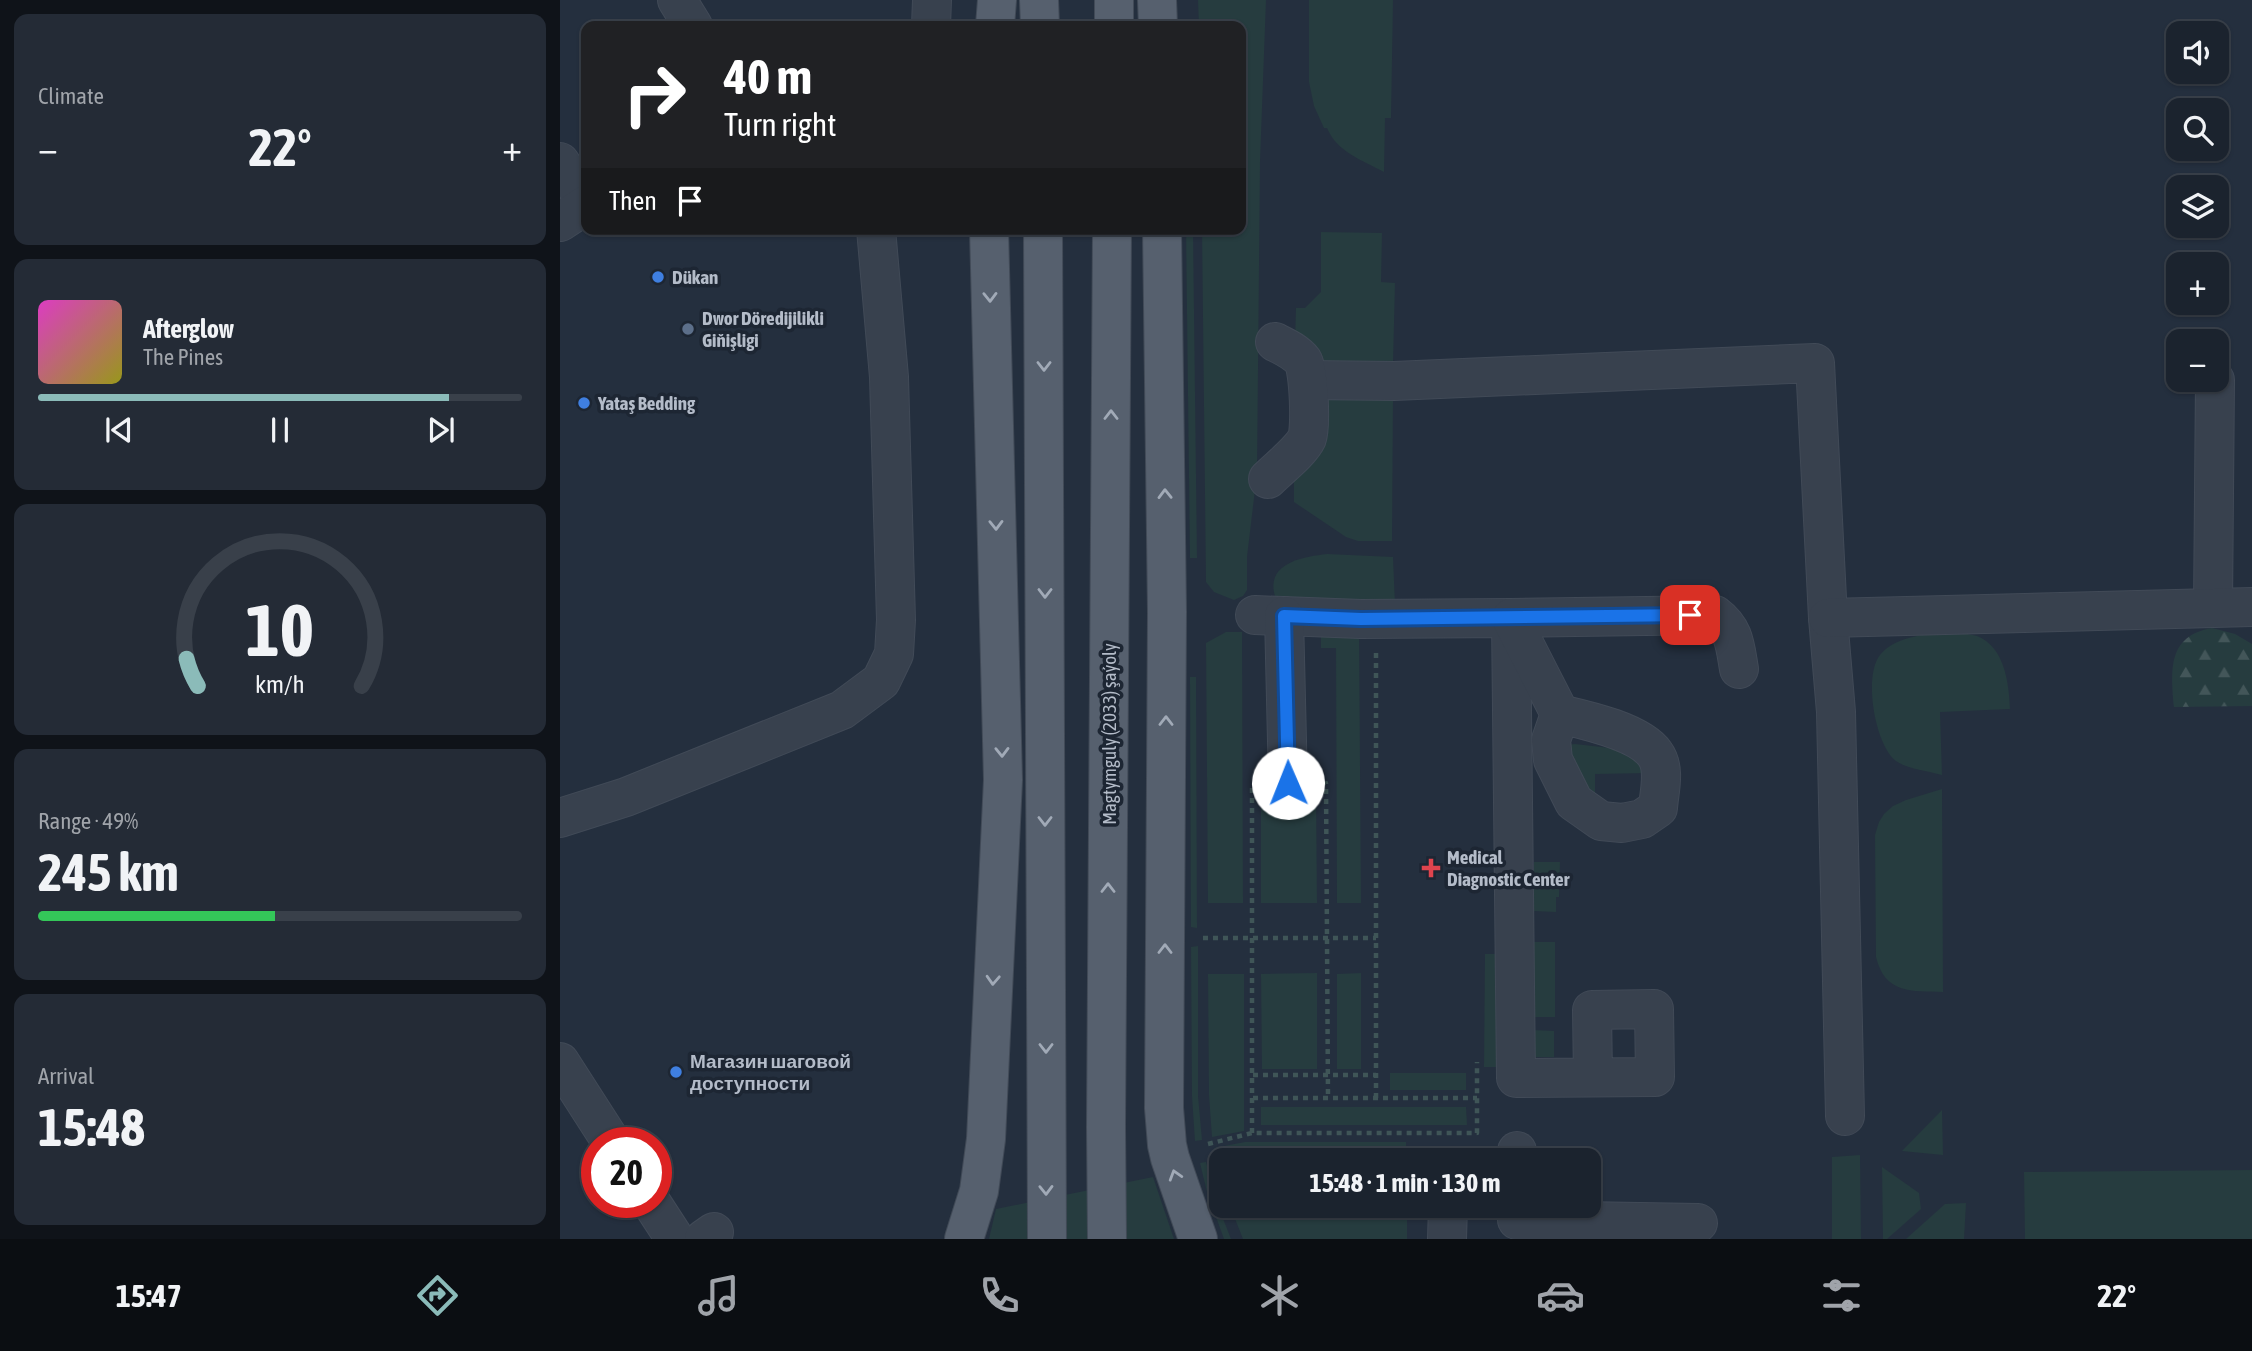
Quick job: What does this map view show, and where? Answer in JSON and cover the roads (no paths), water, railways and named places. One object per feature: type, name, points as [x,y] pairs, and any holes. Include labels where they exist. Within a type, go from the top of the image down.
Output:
[{"type":"main road","points":[[995,21],[997,0]]},
{"type":"main road","points":[[1039,0],[1040,21]]},
{"type":"main road","points":[[1114,0],[1114,21]]},
{"type":"main road","points":[[1157,0],[1158,21]]},
{"type":"main road","points":[[964,1239],[979,1191],[986,1139],[1003,780],[989,235]]},
{"type":"main road","points":[[1043,235],[1047,1239]]},
{"type":"main road","name":"Magtymguly (2033) şaýoly","points":[[1107,1239],[1112,235]]},
{"type":"main road","points":[[1162,235],[1167,611],[1164,1108],[1170,1158],[1198,1239]]},
{"type":"street","points":[[677,0],[691,21]]},
{"type":"street","points":[[931,21],[932,0]]},
{"type":"street","points":[[560,162],[581,195]]},
{"type":"street","points":[[560,222],[581,207]]},
{"type":"street","points":[[560,818],[626,797],[842,710],[881,681],[894,654],[896,620],[889,377],[877,235]]},
{"type":"street","points":[[1268,479],[1307,439],[1306,366],[1301,358],[1275,342]]},
{"type":"street","points":[[1308,380],[1394,381],[1815,363],[1828,618],[1836,712],[1845,1116]]},
{"type":"street","points":[[2213,608],[2215,392]]},
{"type":"street","points":[[1828,618],[2252,607]]},
{"type":"street","points":[[1270,786],[1270,616],[1377,619],[1715,615],[1725,622],[1733,636],[1739,669]]},
{"type":"street","points":[[1511,618],[1560,714]]},
{"type":"street","points":[[1511,618],[1516,1078],[1593,1077]]},
{"type":"street","points":[[560,1062],[602,1127]]},
{"type":"street","points":[[661,1218],[675,1239]]},
{"type":"street","points":[[1447,1239],[1448,1218]]},
{"type":"street","points":[[1517,1222],[1698,1223]]},
{"type":"place","name":"Dükan","points":[[658,277]]},
{"type":"place","name":"Dwor Döredijilikli Giňişligi","points":[[688,329]]},
{"type":"place","name":"Yataş Bedding","points":[[584,403]]},
{"type":"place","name":"Medical Diagnostic Center","points":[[1431,868]]},
{"type":"place","name":"Магазин шаговой доступности","points":[[676,1072]]}]
